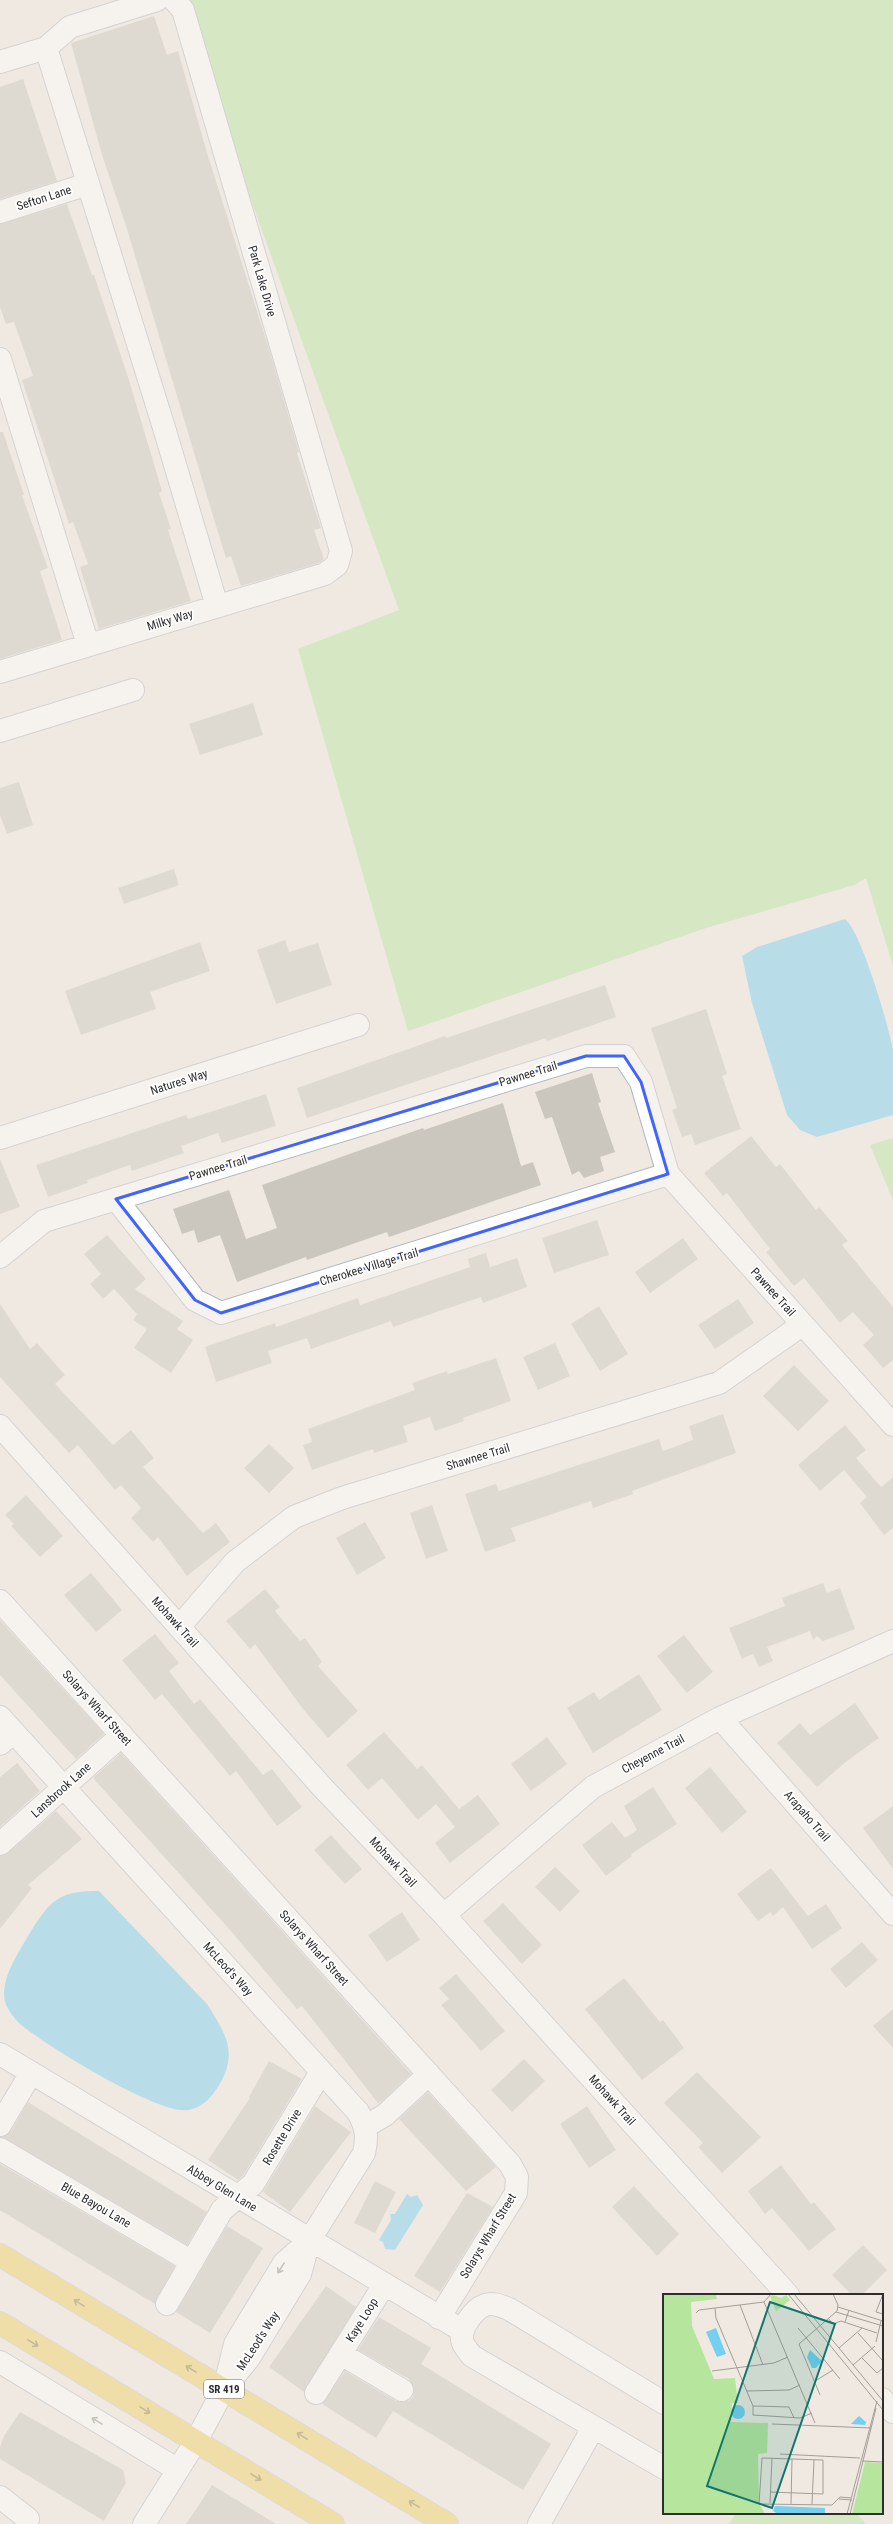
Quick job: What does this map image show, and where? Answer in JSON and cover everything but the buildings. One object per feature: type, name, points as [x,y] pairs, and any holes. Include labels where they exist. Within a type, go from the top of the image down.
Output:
[{"type":"main road","name":"SR 419","points":[[0,2255],[447,2524]]},
{"type":"main road","points":[[0,2323],[333,2524]]},
{"type":"street","points":[[0,62],[46,48],[70,27],[157,0]]},
{"type":"street","name":"Park Lake Drive","points":[[174,0],[183,10],[302,416],[340,551],[337,565]]},
{"type":"street","points":[[46,48],[165,431],[216,606]]},
{"type":"street","name":"Sefton Lane","points":[[0,212],[88,184]]},
{"type":"street","points":[[0,359],[88,645]]},
{"type":"street","name":"Milky Way","points":[[0,672],[325,574],[337,565]]},
{"type":"street","points":[[0,730],[132,690]]},
{"type":"street","name":"Natures Way","points":[[0,1138],[358,1025]]},
{"type":"street","name":"Pawnee Trail","points":[[0,1257],[44,1221],[586,1056],[624,1056],[641,1082],[668,1174],[893,1425]]},
{"type":"street","name":"Cherokee Village Trail","points":[[116,1199],[195,1300],[221,1313],[668,1174]]},
{"type":"street","name":"Shawnee Trail","points":[[179,1627],[235,1562],[294,1517],[342,1498],[719,1384],[802,1325]]},
{"type":"street","name":"Mohawk Trail","points":[[0,1426],[323,1788],[444,1915],[787,2294]]},
{"type":"street","name":"Solarys Wharf Street","points":[[0,1601],[510,2164],[517,2177],[516,2193],[449,2324]]},
{"type":"street","name":"Cheyenne Trail","points":[[444,1915],[593,1787],[720,1718],[893,1641]]},
{"type":"street","name":"Arapaho Trail","points":[[720,1718],[893,1914]]},
{"type":"street","name":"McLeod's Way","points":[[5,1731],[64,1787],[358,2112],[366,2126],[368,2139],[364,2153],[309,2241],[300,2274],[249,2358],[224,2389],[196,2441],[144,2524]]},
{"type":"street","name":"Lansbrook Lane","points":[[0,1844],[122,1735]]},
{"type":"street","name":"Abbey Glen Lane","points":[[0,2054],[449,2324]]},
{"type":"street","name":"Rosette Drive","points":[[238,2198],[254,2184],[321,2072]]},
{"type":"street","points":[[0,2125],[31,2073]]},
{"type":"street","points":[[366,2126],[385,2115],[429,2074]]},
{"type":"street","name":"Blue Bayou Lane","points":[[0,2149],[192,2262]]},
{"type":"street","points":[[167,2304],[222,2210],[238,2198]]},
{"type":"street","name":"Kaye Loop","points":[[316,2393],[384,2285]]},
{"type":"street","points":[[663,2402],[509,2308],[495,2304],[485,2305],[449,2324],[472,2356],[593,2428],[663,2467]]},
{"type":"street","name":"Kaye Loop","points":[[341,2354],[402,2390]]},
{"type":"street","points":[[0,2362],[178,2470]]},
{"type":"street","points":[[883,2401],[893,2412]]},
{"type":"street","points":[[539,2524],[593,2428]]},
{"type":"street","points":[[0,2496],[32,2522]]},
{"type":"highlighted area","points":[[586,1056],[624,1056],[641,1082],[668,1174],[221,1313],[195,1300],[116,1199]]},
{"type":"green space","points":[[174,0],[893,0],[893,966],[866,878],[854,885],[706,928],[408,1031],[298,649],[399,610],[181,6]]},
{"type":"green space","points":[[893,1138],[893,1200],[870,1145]]},
{"type":"green space","points":[[735,2514],[857,2514],[866,2524],[729,2524]]},
{"type":"water","points":[[845,919],[859,941],[874,980],[893,1050],[893,1115],[817,1137],[800,1130],[787,1115],[752,1003],[742,956],[757,947]]},
{"type":"water","points":[[85,1891],[99,1891],[207,2004],[219,2023],[229,2051],[226,2071],[215,2091],[208,2100],[199,2106],[188,2110],[173,2109],[128,2091],[76,2062],[33,2034],[18,2022],[6,2005],[4,1994],[10,1968],[34,1926],[48,1907],[63,1896]]},
{"type":"water","points":[[407,2194],[411,2197],[417,2195],[423,2205],[395,2250],[385,2249],[383,2242],[379,2240],[391,2220],[390,2214],[395,2214]]}]
